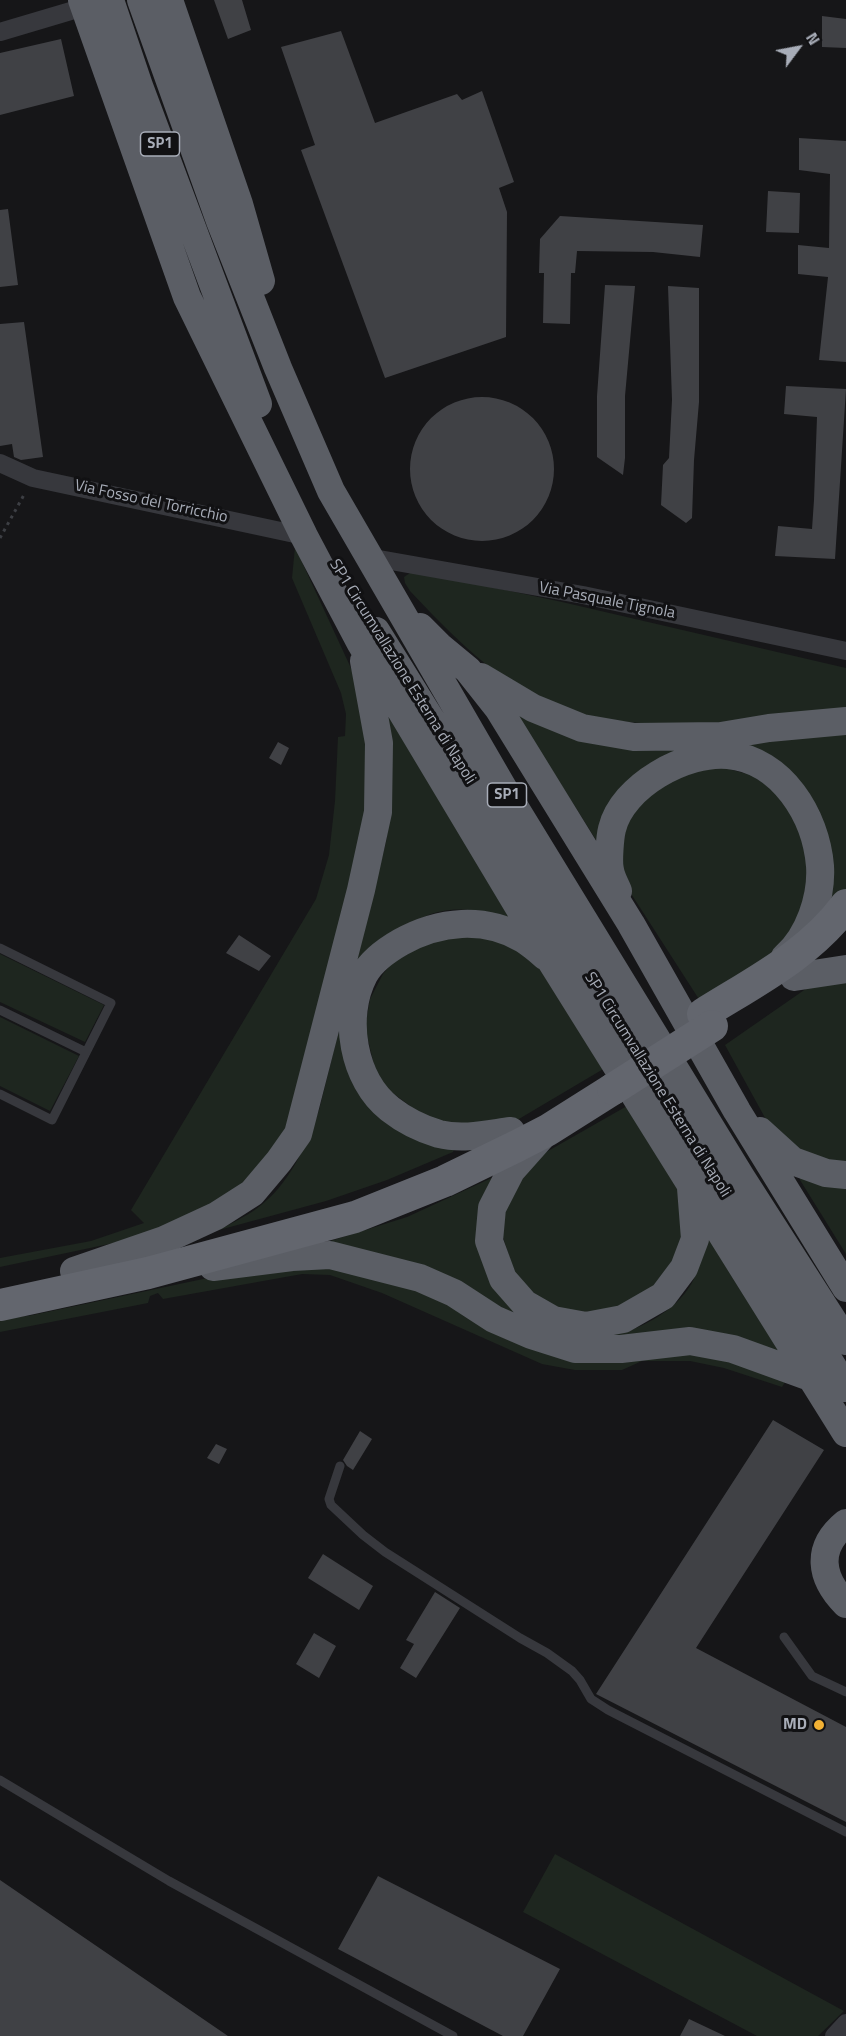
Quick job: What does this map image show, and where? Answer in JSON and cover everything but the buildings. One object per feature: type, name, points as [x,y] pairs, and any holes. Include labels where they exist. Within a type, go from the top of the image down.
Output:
[{"type":"highway","name":"SP1 Circumvallazione Esterna di Napoli","points":[[141,0],[220,221],[278,368],[331,491],[506,793],[735,1167],[846,1341]]},
{"type":"highway","points":[[169,0],[240,204],[272,319],[278,368]]},
{"type":"highway","name":"SP1 Circumvallazione Esterna di Napoli","points":[[92,2],[139,86],[253,391],[284,464],[322,540],[349,589],[846,1388]]},
{"type":"highway","points":[[92,2],[187,297],[304,536],[360,642],[551,961],[846,1433]]},
{"type":"highway","points":[[74,1270],[165,1240],[216,1216],[252,1193],[298,1134],[361,890],[378,812],[379,743],[349,589]]},
{"type":"highway","name":"SP1","points":[[391,598],[439,646],[468,670],[498,708],[631,924],[737,1111],[846,1288]]},
{"type":"highway","points":[[468,670],[533,708],[582,728],[634,737],[721,736],[769,728],[846,721]]},
{"type":"highway","points":[[631,924],[609,868],[612,828],[624,804],[646,781],[677,764],[703,757],[728,755],[752,761],[775,774],[799,801],[813,830],[819,855],[820,875],[816,903],[804,932],[790,952],[708,1020]]},
{"type":"highway","points":[[759,980],[805,949],[846,905]]},
{"type":"highway","points":[[512,1131],[474,1136],[440,1134],[414,1124],[389,1108],[364,1074],[357,1055],[352,1015],[364,975],[377,958],[414,935],[435,927],[456,924],[480,925],[502,930],[523,939],[551,961]]},
{"type":"highway","points":[[0,1287],[74,1270],[152,1259],[293,1221],[440,1170],[608,1083],[708,1020],[794,977],[824,954],[846,929]]},
{"type":"highway","points":[[794,977],[846,969]]},
{"type":"highway","points":[[608,1083],[548,1130],[511,1171],[492,1208],[489,1241],[503,1279],[525,1304],[553,1320],[586,1326],[623,1319],[663,1296],[684,1269],[695,1239],[690,1183]]},
{"type":"highway","points":[[737,1111],[793,1161],[826,1173],[846,1175]]},
{"type":"highway","points":[[0,1305],[148,1273],[355,1217],[445,1181],[548,1130]]},
{"type":"highway","points":[[148,1273],[330,1255],[420,1278],[454,1293],[494,1319],[531,1335],[575,1349],[621,1349],[690,1341],[733,1349],[813,1378]]},
{"type":"highway","points":[[846,1523],[829,1544],[824,1564],[829,1583],[846,1604]]},
{"type":"street","points":[[0,32],[92,2]]},
{"type":"street","name":"Via Fosso del Torricchio","points":[[0,463],[33,478],[304,536]]},
{"type":"street","name":"Via Pasquale Tignola","points":[[368,557],[583,595],[846,651]]},
{"type":"street","points":[[834,2036],[846,2023]]},
{"type":"lane","points":[[0,948],[111,1003],[52,1120],[0,1094]]},
{"type":"lane","points":[[0,1010],[86,1052]]},
{"type":"lane","points":[[339,1466],[329,1499],[331,1505],[363,1535],[385,1551],[547,1653],[572,1671],[591,1699],[608,1710],[846,1832]]},
{"type":"lane","points":[[784,1637],[812,1676],[846,1692]]},
{"type":"lane","points":[[0,1780],[169,1881],[453,2036]]},
{"type":"path","points":[[0,538],[33,478]]},
{"type":"shaded area","points":[[295,547],[356,679],[375,773],[291,1133],[248,1189],[161,1233],[0,1267],[0,1258],[91,1241],[144,1223],[131,1210],[316,899],[329,855],[335,801],[338,737],[345,736],[346,714],[341,693],[292,578]]},
{"type":"shaded area","points":[[420,572],[562,602],[846,668],[846,714],[687,724],[605,719],[568,711],[517,687],[484,663],[453,635],[405,583],[404,577],[410,573]]},
{"type":"shaded area","points":[[512,707],[547,721],[846,729],[846,893],[830,912],[816,808],[696,749],[598,843]]},
{"type":"shaded area","points":[[385,708],[515,919],[468,910],[433,913],[405,928],[379,948],[353,1065],[454,1149],[453,1152],[387,1180],[326,1201],[219,1230],[256,1209],[278,1189],[302,1151],[319,1110],[386,842],[390,814]]},
{"type":"shaded area","points":[[718,766],[747,774],[761,781],[784,800],[812,854],[799,932],[704,1007],[628,889],[619,862],[625,822],[657,783]]},
{"type":"shaded area","points":[[474,930],[534,955],[605,1068],[502,1129],[445,1132],[378,1082],[365,1027],[370,999],[383,974],[392,963],[445,933]]},
{"type":"shaded area","points":[[0,954],[104,1005],[85,1042],[0,1002]]},
{"type":"shaded area","points":[[846,977],[846,1165],[800,1153],[769,1125],[725,1045],[810,986]]},
{"type":"shaded area","points":[[0,1017],[79,1056],[50,1111],[0,1086]]},
{"type":"shaded area","points":[[627,1106],[678,1181],[686,1241],[640,1309],[560,1315],[516,1278],[503,1237],[505,1208],[534,1159]]},
{"type":"shaded area","points":[[800,1172],[846,1183],[846,1254],[800,1180]]},
{"type":"shaded area","points":[[498,1175],[495,1189],[507,1293],[626,1332],[658,1317],[684,1294],[696,1274],[708,1229],[788,1354],[589,1341],[327,1242],[407,1217]]},
{"type":"shaded area","points":[[274,1264],[380,1272],[519,1334],[708,1352],[787,1379],[782,1387],[724,1368],[690,1361],[642,1361],[622,1370],[575,1370],[542,1364],[382,1293],[330,1275],[302,1274],[163,1299],[158,1293],[150,1296],[148,1303],[0,1332],[0,1317],[28,1316]]},
{"type":"shaded area","points":[[555,1854],[844,2011],[818,2036],[757,2036],[523,1912]]},
{"type":"place","name":"MD","points":[[819,1725]]}]
